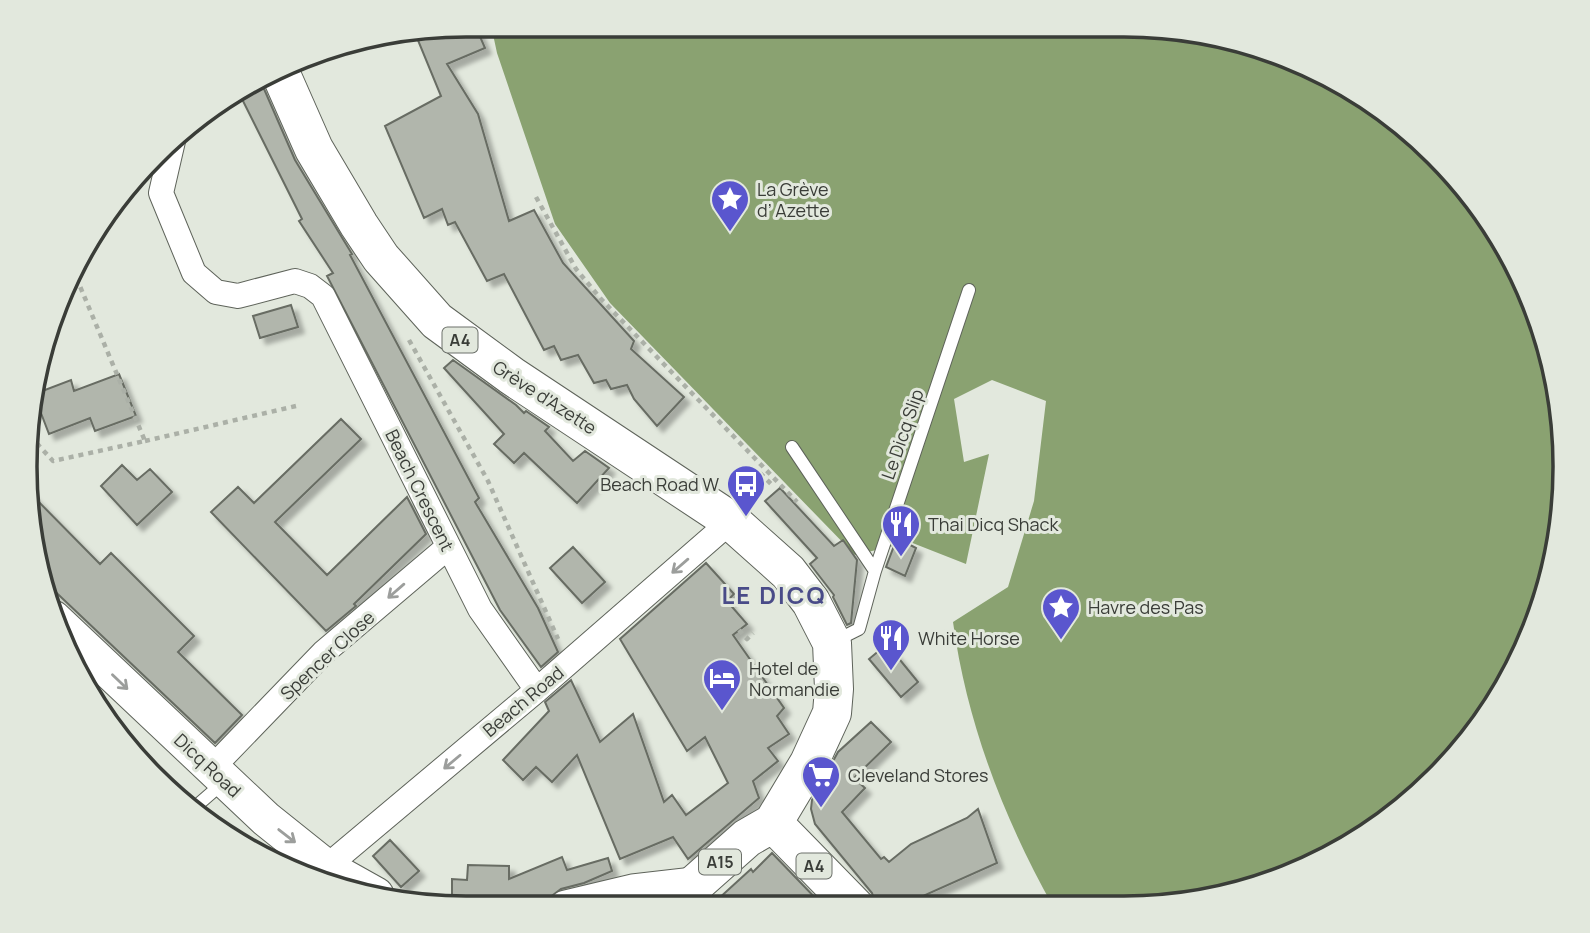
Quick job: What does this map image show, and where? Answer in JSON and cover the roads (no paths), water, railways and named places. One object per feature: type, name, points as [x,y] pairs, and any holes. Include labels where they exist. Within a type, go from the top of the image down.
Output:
[{"type":"main road","name":"Grève d'Azette","points":[[283,78],[314,149],[359,225],[381,258],[437,321],[512,376],[728,518],[788,572],[810,602],[846,636],[834,689],[832,713],[826,730],[773,823]]},
{"type":"main road","name":"Dicq Road","points":[[71,635],[266,819],[314,868]]},
{"type":"main road","name":"A15","points":[[694,896],[747,838],[773,823]]},
{"type":"main road","name":"A4","points":[[773,823],[844,896]]},
{"type":"main road","points":[[617,896],[634,892],[662,896]]},
{"type":"street","name":"Beach Crescent","points":[[169,157],[161,192],[194,273],[216,292],[238,296],[295,281],[310,286],[323,296],[480,610],[537,690]]},
{"type":"street","name":"Beach Road","points":[[322,871],[572,660],[728,518]]},
{"type":"street","name":"Spencer Close","points":[[218,776],[323,653],[448,547]]},
{"type":"lane","name":"Le Dicq Slip","points":[[846,636],[875,571],[969,290]]},
{"type":"lane","points":[[792,447],[875,571]]},
{"type":"lane","points":[[199,802],[218,776]]},
{"type":"place","name":"La Grève d’ Azette","points":[[730,233]]},
{"type":"place","name":"Beach Road W","points":[[746,518]]},
{"type":"place","name":"Thai Dicq Shack","points":[[901,558]]},
{"type":"place","name":"Havre des Pas","points":[[1061,641]]},
{"type":"place","name":"White Horse","points":[[891,672]]},
{"type":"place","name":"Hotel de Normandie","points":[[722,712]]},
{"type":"place","name":"Cleveland Stores","points":[[821,809]]},
{"type":"district","name":"LE DICQ","points":[[774,594]]}]
